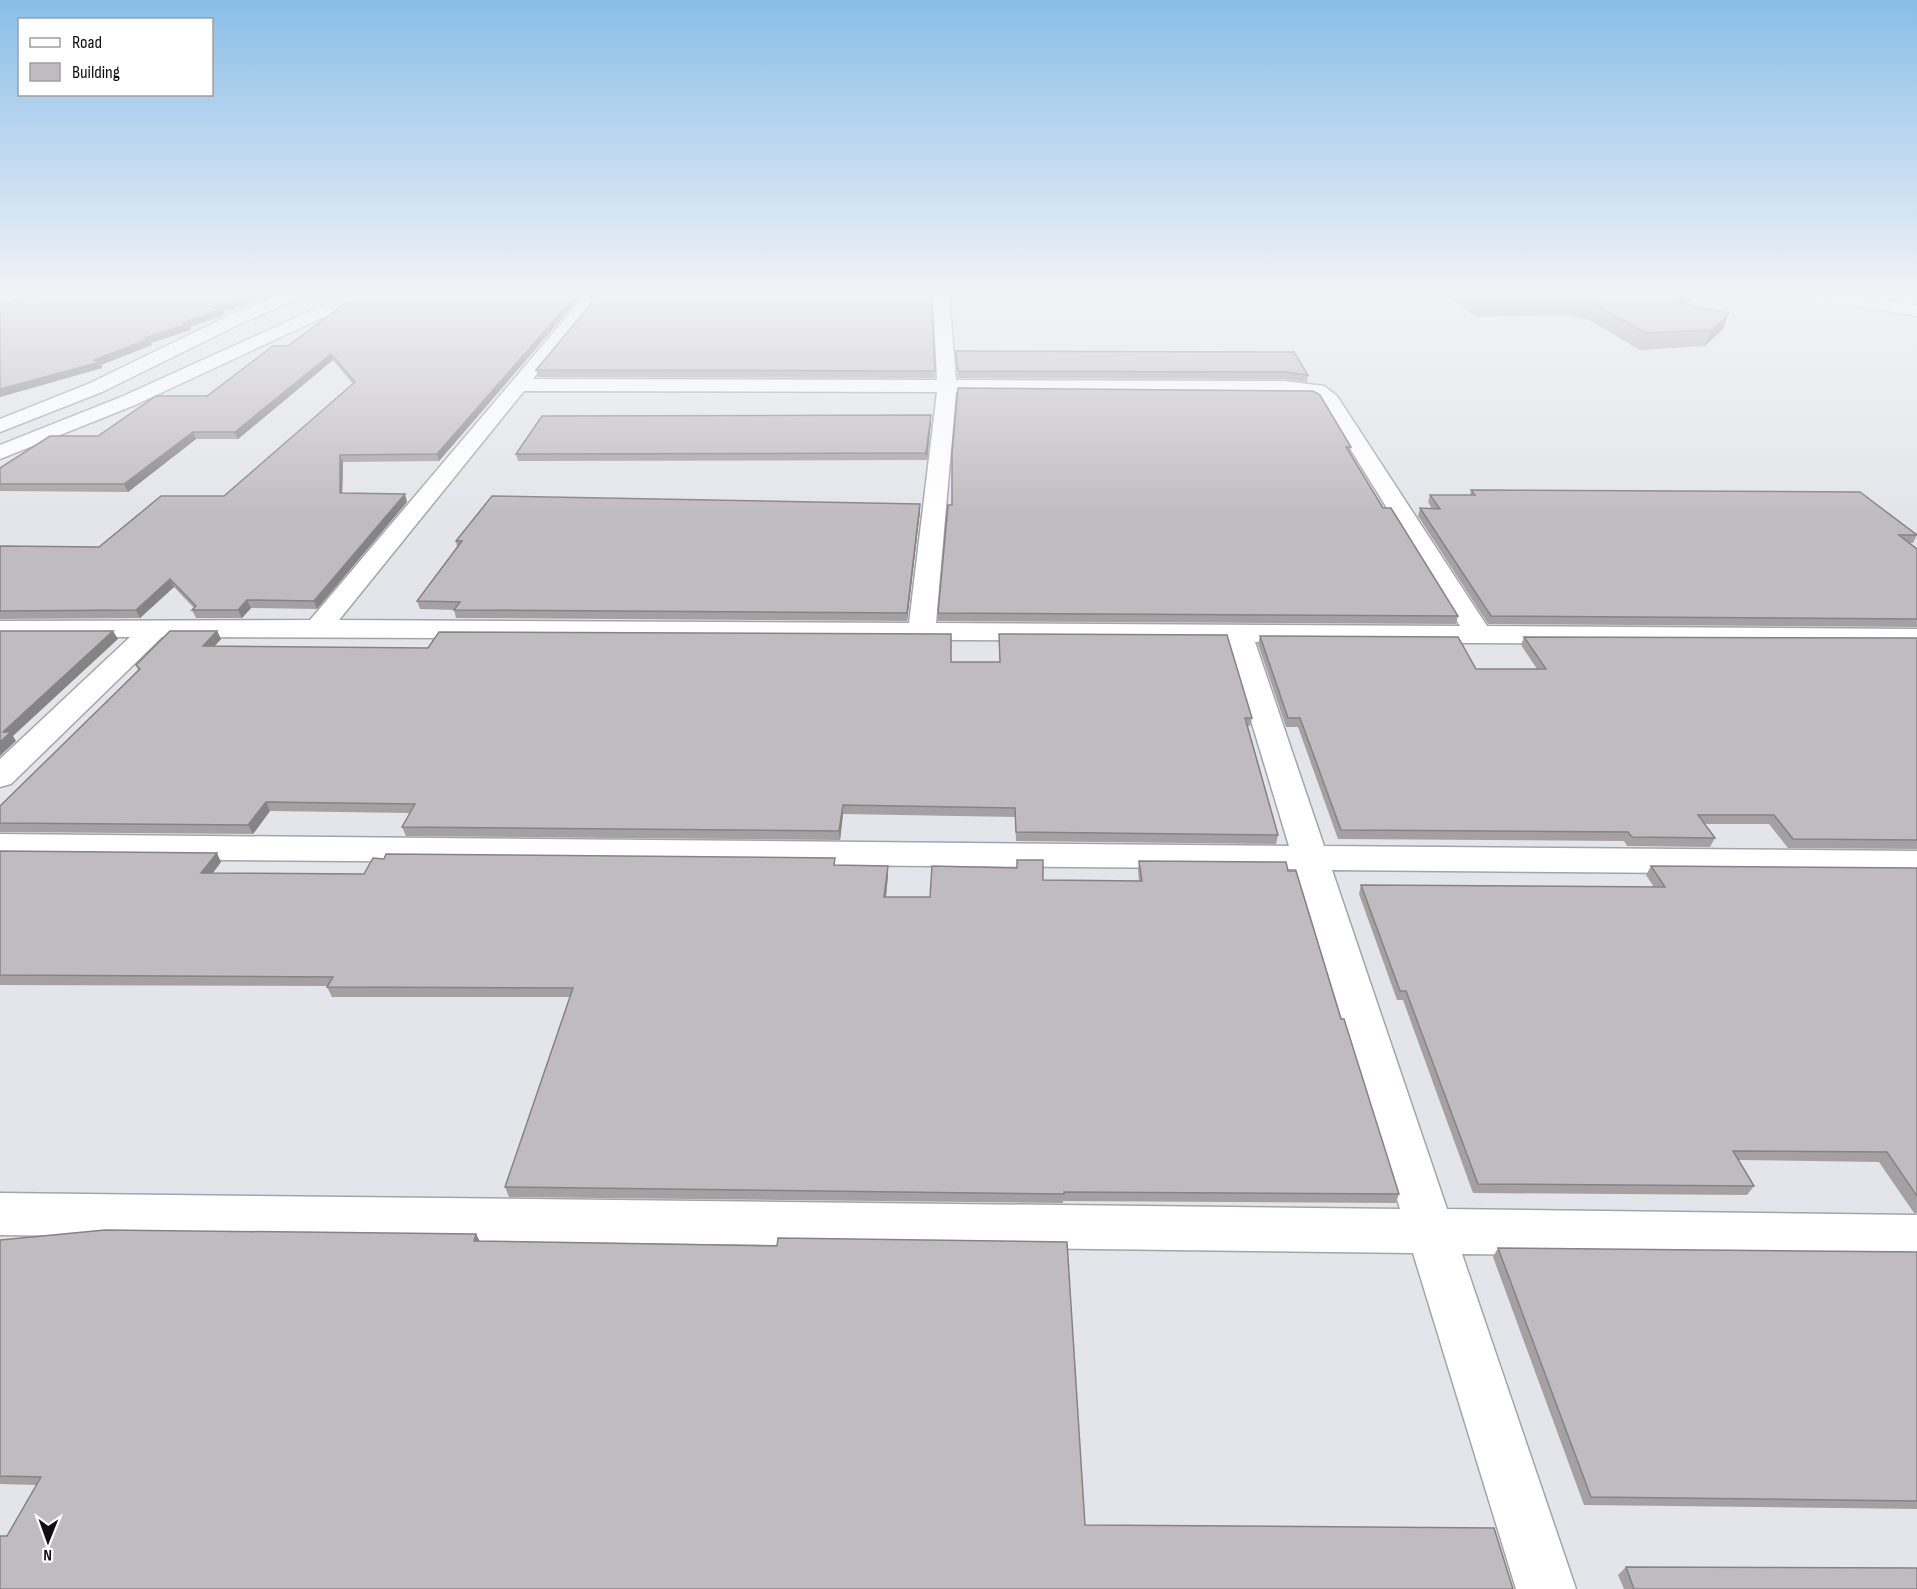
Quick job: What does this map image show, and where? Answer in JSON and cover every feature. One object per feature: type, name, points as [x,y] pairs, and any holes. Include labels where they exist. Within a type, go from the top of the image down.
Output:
[{"type":"main road","points":[[0,426],[95,388],[136,368]]},
{"type":"main road","points":[[0,453],[128,401],[200,368]]},
{"type":"main road","points":[[318,628],[533,368]]},
{"type":"main road","points":[[922,632],[946,385],[945,368]]},
{"type":"main road","points":[[518,386],[946,385],[1300,387],[1317,390],[1326,396],[1479,635]]},
{"type":"main road","points":[[0,629],[318,628],[1917,637]]},
{"type":"main road","points":[[0,777],[153,630]]},
{"type":"main road","points":[[1238,633],[1546,1589]]},
{"type":"main road","points":[[0,846],[1917,863]]},
{"type":"main road","points":[[0,1214],[1917,1238]]},
{"type":"building","points":[[0,368],[77,368],[0,389]]},
{"type":"building","points":[[244,368],[314,368],[235,432],[193,432],[124,484],[0,484],[0,468],[50,436],[98,436],[156,396],[207,396]]},
{"type":"building","points":[[343,368],[512,368],[437,454],[340,455],[340,493],[405,494],[314,601],[247,600],[238,610],[192,610],[196,606],[170,579],[136,610],[0,611],[0,546],[99,547],[161,496],[224,496],[355,382]]},
{"type":"building","points":[[538,368],[935,368],[935,371],[536,370]]},
{"type":"building","points":[[958,368],[1304,368],[1308,375],[1285,372],[958,371]]},
{"type":"building","points":[[958,388],[1313,391],[1320,395],[1351,447],[1346,447],[1383,508],[1391,508],[1458,616],[938,613],[948,505],[952,505],[952,453]]},
{"type":"building","points":[[931,415],[926,453],[516,454],[542,416]]},
{"type":"building","points":[[1471,490],[1860,492],[1917,535],[1899,535],[1917,549],[1917,619],[1491,616],[1420,508],[1440,509],[1430,495],[1475,495]]},
{"type":"building","points":[[492,496],[920,504],[907,613],[454,610],[460,602],[417,601],[462,541],[456,541]]},
{"type":"building","points":[[0,631],[113,631],[3,732],[11,732],[0,742]]},
{"type":"building","points":[[170,631],[217,631],[203,646],[428,648],[439,632],[951,634],[951,662],[1000,662],[999,634],[1227,635],[1252,718],[1245,718],[1278,835],[1016,832],[1015,808],[843,805],[839,831],[402,827],[415,804],[266,802],[248,825],[0,823],[0,806],[140,669],[136,665]]},
{"type":"building","points":[[1260,636],[1458,637],[1476,669],[1546,669],[1524,637],[1917,638],[1917,840],[1793,839],[1774,815],[1698,815],[1715,838],[1632,837],[1628,832],[1341,830],[1300,718],[1288,718]]},
{"type":"building","points":[[0,851],[217,853],[201,873],[364,874],[373,858],[384,859],[386,854],[835,858],[834,865],[888,866],[884,897],[930,897],[932,866],[1017,868],[1017,860],[1043,860],[1043,880],[1142,881],[1139,861],[1286,862],[1288,871],[1296,871],[1341,1019],[1344,1019],[1399,1194],[1064,1192],[1064,1194],[505,1187],[573,988],[327,987],[333,977],[0,975]]},
{"type":"building","points":[[1651,866],[1917,868],[1917,1196],[1887,1152],[1733,1151],[1754,1186],[1478,1184],[1406,991],[1400,991],[1361,885],[1665,887]]},
{"type":"building","points":[[105,1230],[476,1234],[474,1241],[777,1246],[778,1238],[1067,1242],[1085,1525],[1494,1528],[1513,1589],[0,1589],[0,1536],[7,1536],[41,1477],[0,1476],[0,1240]]},
{"type":"building","points":[[1498,1248],[1917,1252],[1917,1501],[1591,1497]]},
{"type":"building","points":[[1626,1567],[1917,1568],[1917,1589],[1634,1589]]}]
